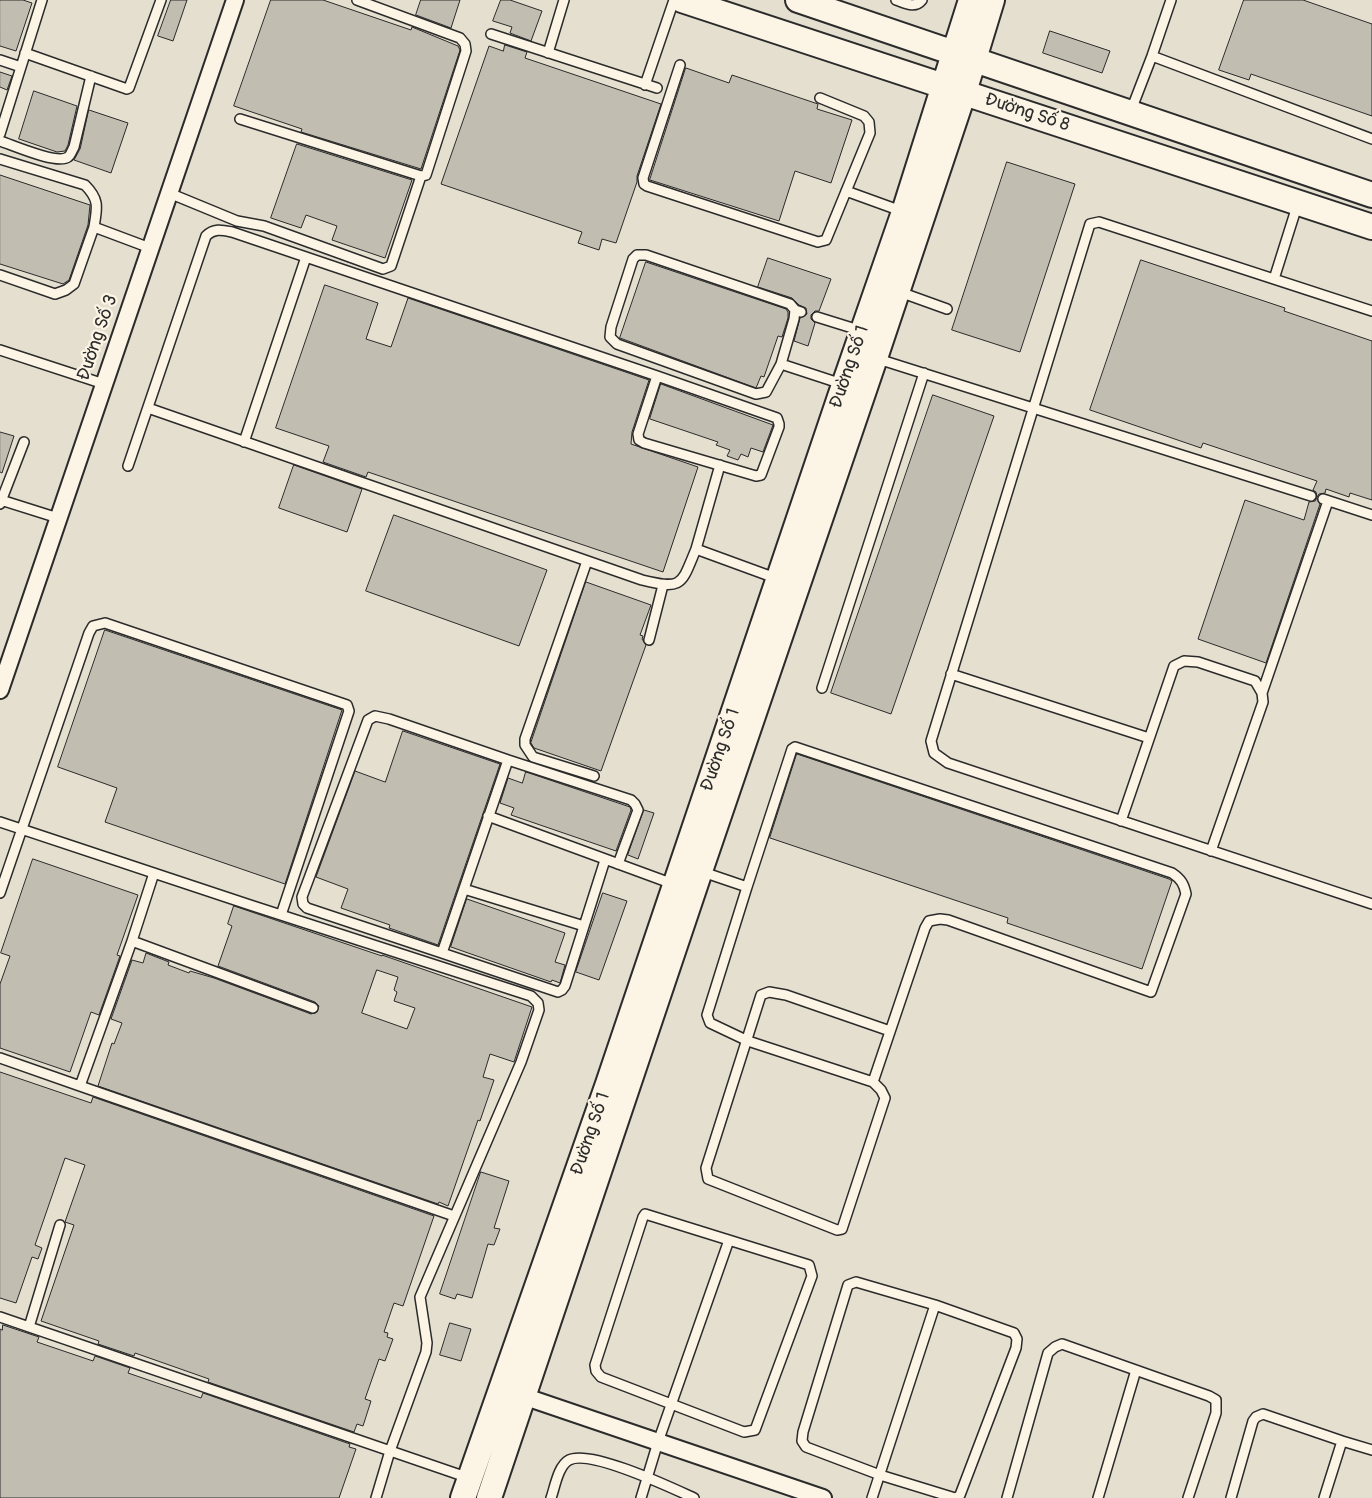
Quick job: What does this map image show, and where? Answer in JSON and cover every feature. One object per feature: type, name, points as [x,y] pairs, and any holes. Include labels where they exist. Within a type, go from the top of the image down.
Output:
[{"type":"street","name":"Đường Số 3","points":[[0,690],[235,0]]},
{"type":"street","name":"Đường Số 8","points":[[682,0],[1372,227]]},
{"type":"street","name":"Đường Số 8","points":[[798,0],[1372,195]]},
{"type":"street","name":"Đường Số 1","points":[[686,874],[875,358],[897,291],[963,56],[971,0]]},
{"type":"street","name":"Đường Số 1","points":[[963,56],[992,0]]},
{"type":"street","name":"Đường Số 1","points":[[489,1498],[513,1392],[686,874],[779,580],[904,212],[954,89]]},
{"type":"street","name":"Đường Số 1","points":[[466,1488],[513,1392]]},
{"type":"street","points":[[513,1392],[823,1498]]},
{"type":"lane","points":[[0,134],[42,0]]},
{"type":"lane","points":[[25,54],[127,88],[131,86],[161,0]]},
{"type":"lane","points":[[240,118],[421,176],[426,175],[466,51],[465,44],[460,38],[357,0]]},
{"type":"lane","points":[[548,53],[564,0]]},
{"type":"lane","points":[[645,85],[674,0]]},
{"type":"lane","points":[[896,0],[913,6],[922,0]]},
{"type":"lane","points":[[1130,113],[1171,0]]},
{"type":"lane","points":[[491,34],[657,88]]},
{"type":"lane","points":[[1152,56],[1372,139]]},
{"type":"lane","points":[[0,60],[21,67]]},
{"type":"lane","points":[[680,66],[643,178],[644,184],[818,242],[826,240],[870,133],[869,122],[864,116],[820,98]]},
{"type":"lane","points":[[0,141],[52,158],[70,156],[74,147],[91,76]]},
{"type":"lane","points":[[0,159],[85,185],[92,192],[97,206],[94,227],[74,284],[66,290],[55,294],[0,275]]},
{"type":"lane","points":[[169,193],[237,221],[264,226],[383,269],[391,266],[421,176]]},
{"type":"lane","points":[[846,190],[904,212]]},
{"type":"lane","points":[[1274,279],[1298,202]]},
{"type":"lane","points":[[1372,311],[1099,222],[1090,224],[931,741],[934,753],[948,763],[1372,904]]},
{"type":"lane","points":[[94,227],[150,248]]},
{"type":"lane","points":[[128,466],[206,236],[212,231],[232,232],[657,376],[777,418],[779,427],[761,476],[639,440],[638,434],[657,376]]},
{"type":"lane","points":[[637,255],[646,255],[790,304],[798,311],[781,364],[766,392],[756,394],[617,344],[610,338],[611,327],[633,259],[637,255]]},
{"type":"lane","points":[[244,442],[306,257]]},
{"type":"lane","points":[[897,291],[947,309]]},
{"type":"lane","points":[[817,317],[862,332]]},
{"type":"lane","points":[[0,350],[104,384]]},
{"type":"lane","points":[[875,358],[1311,496]]},
{"type":"lane","points":[[781,364],[844,385]]},
{"type":"lane","points":[[822,688],[924,374]]},
{"type":"lane","points":[[148,408],[642,580],[663,585],[676,584],[683,580],[696,549],[720,465]]},
{"type":"lane","points":[[24,442],[1,502],[58,518]]},
{"type":"lane","points":[[1262,692],[1326,500],[1372,515]]},
{"type":"lane","points":[[696,549],[779,580]]},
{"type":"lane","points":[[587,561],[525,739],[525,745],[533,757],[594,776]]},
{"type":"lane","points":[[649,640],[663,585]]},
{"type":"lane","points":[[0,894],[89,634],[93,626],[105,623],[347,705],[349,711],[281,915]]},
{"type":"lane","points":[[1121,821],[1174,666],[1184,661],[1198,662],[1256,681],[1262,692],[1263,702],[1211,851]]},
{"type":"lane","points":[[952,674],[1149,738]]},
{"type":"lane","points":[[605,860],[565,986],[558,992],[307,908],[302,904],[302,896],[368,720],[375,716],[389,719],[631,800],[638,810],[618,864]]},
{"type":"lane","points":[[873,1082],[929,921],[948,920],[1151,992],[1186,894],[1184,885],[1172,872],[795,748],[792,749],[707,1015],[710,1023],[748,1041],[873,1082],[881,1090],[885,1098],[842,1229],[837,1230],[708,1179],[706,1168],[748,1041],[761,994],[769,992],[786,994],[890,1030]]},
{"type":"lane","points":[[442,953],[508,760]]},
{"type":"lane","points":[[488,816],[618,864],[686,874],[747,887]]},
{"type":"lane","points":[[0,822],[531,996],[538,1003],[539,1010],[521,1062],[420,1297],[427,1343],[426,1352],[390,1451],[376,1498]]},
{"type":"lane","points":[[80,1086],[132,941],[154,873]]},
{"type":"lane","points":[[464,889],[584,926]]},
{"type":"lane","points":[[132,941],[314,1008]]},
{"type":"lane","points":[[0,1058],[454,1216]]},
{"type":"lane","points":[[645,1214],[809,1265],[812,1276],[755,1430],[744,1432],[671,1404],[601,1377],[596,1371],[595,1365],[645,1214]]},
{"type":"lane","points":[[29,1327],[60,1225]]},
{"type":"lane","points":[[641,1498],[658,1442],[729,1240]]},
{"type":"lane","points":[[856,1282],[935,1305],[1014,1332],[1017,1339],[1016,1348],[960,1494],[956,1498],[880,1475],[806,1446],[802,1441],[803,1432],[848,1285],[856,1282]]},
{"type":"lane","points":[[872,1498],[935,1305]]},
{"type":"lane","points":[[0,1317],[390,1451],[466,1488]]},
{"type":"lane","points":[[1007,1498],[1048,1353],[1054,1347],[1062,1344],[1216,1400],[1216,1413],[1188,1498]]},
{"type":"lane","points":[[1098,1498],[1136,1370]]},
{"type":"lane","points":[[1231,1498],[1256,1417],[1263,1414],[1372,1450]]},
{"type":"lane","points":[[1324,1498],[1342,1441]]},
{"type":"lane","points":[[552,1498],[562,1468],[568,1461],[576,1458],[594,1459],[647,1478],[694,1498]]},
{"type":"shaded area","points":[[0,0],[1372,0],[1372,1498],[0,1498]]},
{"type":"building","points":[[0,0],[23,0],[32,3],[16,51],[0,46]]},
{"type":"building","points":[[171,0],[187,0],[173,41],[158,36]]},
{"type":"building","points":[[271,0],[323,0],[411,30],[412,27],[458,46],[460,50],[421,169],[301,132],[302,129],[234,106]]},
{"type":"building","points":[[421,0],[460,0],[451,28],[416,15]]},
{"type":"building","points":[[501,0],[510,0],[542,11],[531,41],[510,33],[512,27],[493,21]]},
{"type":"building","points":[[1244,0],[1303,0],[1372,24],[1372,116],[1251,74],[1249,80],[1219,70]]},
{"type":"building","points":[[1050,31],[1110,51],[1102,73],[1043,53]]},
{"type":"building","points":[[505,45],[527,52],[525,58],[661,104],[616,243],[602,239],[599,250],[578,243],[582,232],[441,184],[489,46],[503,51]]},
{"type":"building","points":[[686,68],[729,83],[732,75],[818,104],[817,109],[852,120],[831,183],[795,171],[779,221],[650,180]]},
{"type":"building","points":[[0,72],[12,76],[7,90],[0,87]]},
{"type":"building","points":[[34,91],[77,106],[65,151],[57,152],[19,139]]},
{"type":"building","points":[[89,110],[128,123],[111,173],[74,160],[80,149]]},
{"type":"building","points":[[297,144],[412,180],[385,258],[332,240],[337,226],[306,215],[301,228],[271,218]]},
{"type":"building","points":[[1007,162],[1075,184],[1020,352],[952,330]]},
{"type":"building","points":[[0,175],[90,205],[88,225],[69,280],[63,284],[0,264]]},
{"type":"building","points":[[768,258],[831,279],[819,311],[815,311],[811,315],[811,319],[815,323],[808,346],[794,341],[800,318],[807,314],[806,308],[799,305],[792,298],[758,287]]},
{"type":"building","points":[[1141,260],[1285,308],[1284,311],[1372,341],[1372,500],[1350,493],[1349,497],[1326,489],[1325,493],[1319,494],[1317,497],[1316,492],[1313,490],[1317,481],[1203,443],[1201,448],[1090,410]]},
{"type":"building","points":[[646,262],[786,309],[788,318],[782,337],[778,336],[764,377],[761,376],[756,388],[620,338]]},
{"type":"building","points":[[325,285],[378,303],[366,339],[391,347],[408,298],[649,380],[632,432],[631,444],[698,467],[663,572],[368,472],[366,477],[323,462],[329,446],[276,428]]},
{"type":"building","points":[[661,384],[773,425],[763,452],[751,448],[748,457],[741,454],[738,460],[727,456],[730,450],[716,445],[718,442],[650,419]]},
{"type":"building","points":[[933,395],[994,416],[891,714],[831,693]]},
{"type":"building","points":[[0,432],[14,436],[2,473],[0,472]]},
{"type":"building","points":[[294,465],[362,489],[347,532],[279,508]]},
{"type":"building","points":[[1317,498],[1320,504],[1266,663],[1198,639],[1245,500],[1304,520],[1309,502],[1315,501]]},
{"type":"building","points":[[394,515],[547,570],[519,646],[366,591]]},
{"type":"building","points":[[586,582],[651,605],[640,635],[643,636],[642,639],[646,645],[601,771],[534,748],[531,743]]},
{"type":"building","points":[[105,630],[342,710],[285,884],[105,822],[117,788],[58,767]]},
{"type":"building","points":[[403,731],[500,764],[438,945],[389,928],[390,925],[341,908],[348,889],[316,877],[355,771],[385,782]]},
{"type":"building","points":[[797,754],[1169,879],[1172,881],[1142,969],[1007,923],[1008,918],[770,838]]},
{"type":"building","points":[[526,772],[630,807],[631,810],[616,851],[511,815],[514,808],[500,803],[508,778],[522,783]]},
{"type":"building","points":[[644,810],[654,813],[638,859],[628,855]]},
{"type":"building","points":[[33,859],[138,895],[117,955],[120,956],[99,1015],[91,1012],[70,1072],[0,1048],[0,984],[10,956],[1,953]]},
{"type":"building","points":[[603,893],[627,901],[599,980],[576,972]]},
{"type":"building","points":[[467,899],[565,933],[555,962],[565,965],[560,983],[552,980],[551,982],[451,947]]},
{"type":"building","points":[[234,906],[532,1007],[514,1062],[490,1054],[483,1077],[494,1080],[448,1206],[98,1086],[112,1043],[114,1044],[122,1023],[111,1019],[132,960],[143,963],[146,953],[169,962],[168,965],[189,973],[190,971],[214,978],[311,1014],[317,1012],[319,1006],[315,1002],[218,966],[232,926],[228,924]],"holes":[[[377,970],[398,977],[394,990],[397,992],[394,1001],[415,1008],[407,1029],[362,1013]]]},
{"type":"building","points":[[0,1072],[91,1103],[93,1097],[434,1216],[403,1306],[394,1303],[384,1332],[388,1333],[387,1337],[393,1339],[385,1361],[379,1359],[365,1399],[371,1401],[363,1426],[357,1424],[354,1432],[208,1382],[209,1379],[135,1353],[134,1356],[98,1344],[99,1341],[41,1321],[74,1225],[65,1222],[85,1165],[65,1158],[35,1245],[42,1248],[38,1259],[32,1257],[16,1303],[0,1298]]},
{"type":"building","points":[[481,1172],[509,1181],[494,1228],[500,1229],[494,1245],[488,1244],[472,1298],[457,1294],[455,1299],[440,1294]]},
{"type":"building","points":[[450,1323],[471,1329],[461,1361],[440,1355]]},
{"type":"building","points":[[3,1325],[39,1337],[37,1342],[93,1361],[95,1356],[130,1368],[128,1373],[201,1398],[203,1393],[350,1444],[349,1447],[356,1449],[339,1498],[0,1498],[0,1329],[2,1330]]}]
